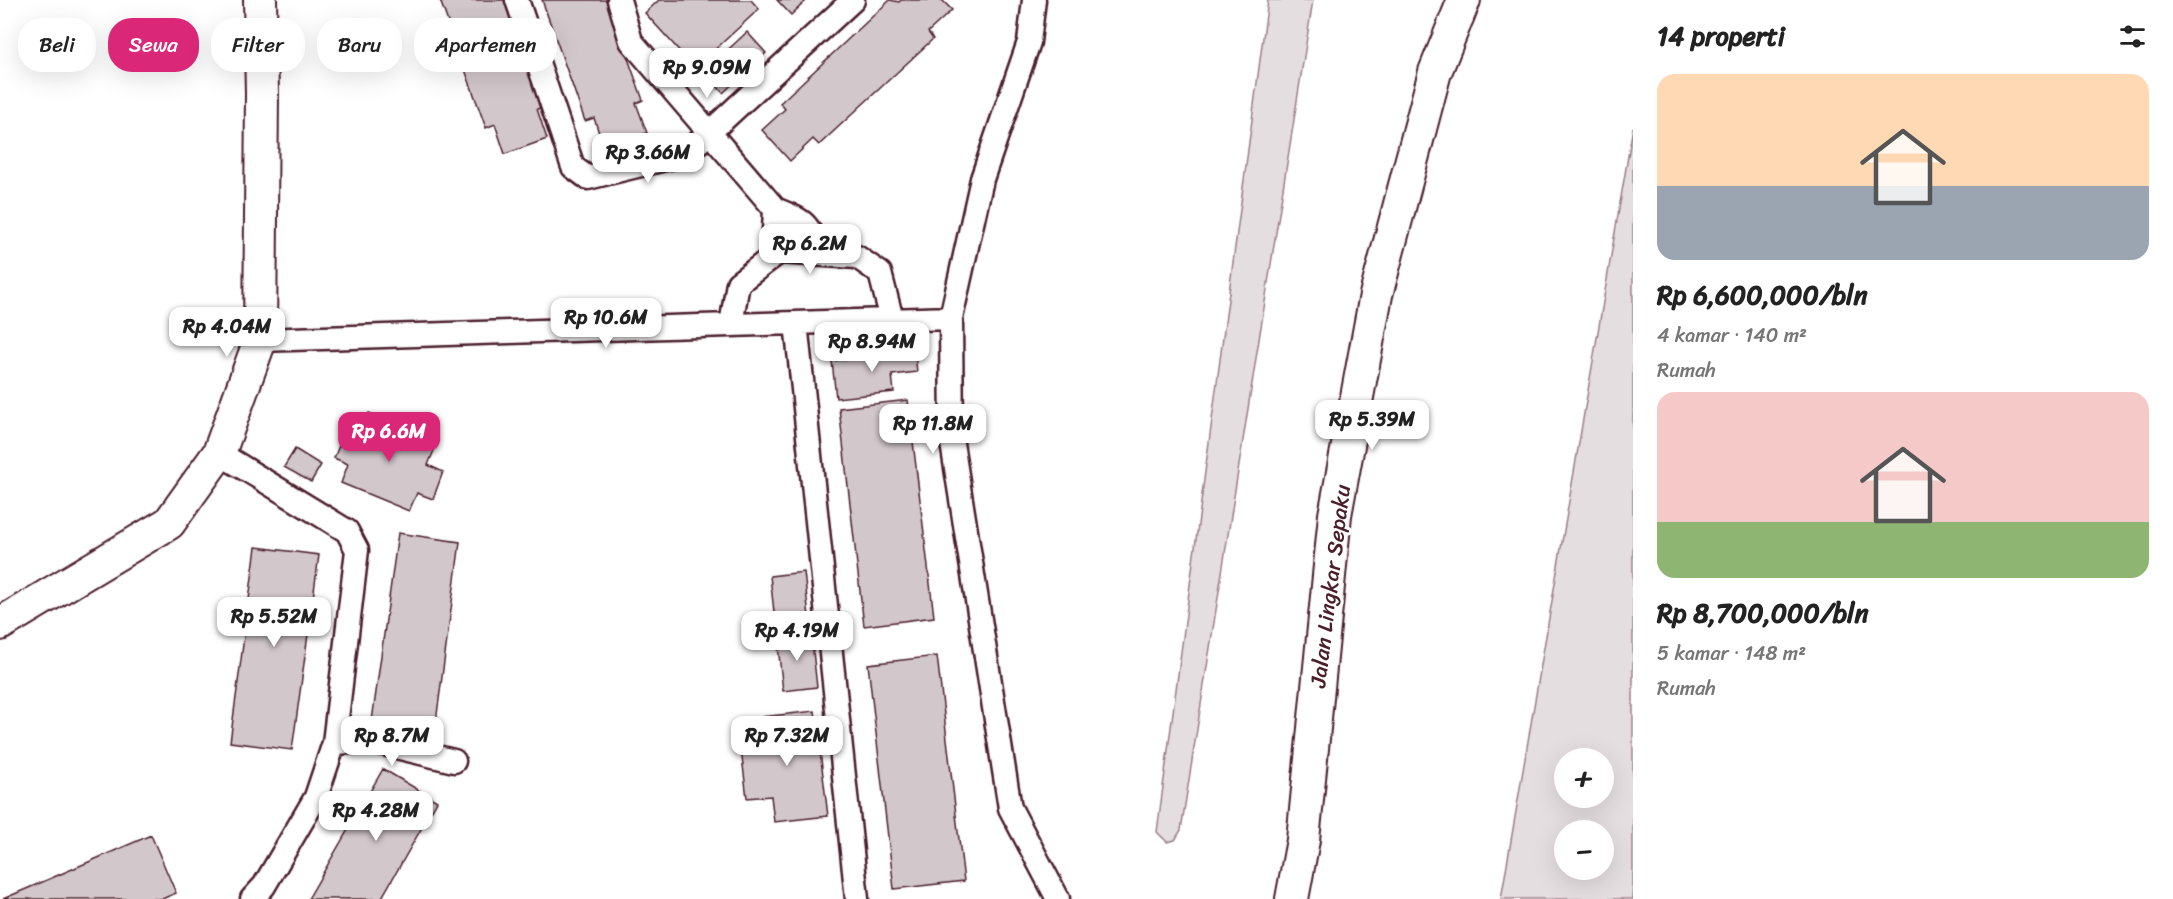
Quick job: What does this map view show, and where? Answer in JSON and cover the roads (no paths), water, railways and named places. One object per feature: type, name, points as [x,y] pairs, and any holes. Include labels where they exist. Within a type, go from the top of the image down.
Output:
[{"type":"street","points":[[0,624],[169,523],[219,453],[260,340],[262,105],[260,0]]},
{"type":"street","points":[[517,0],[573,167],[588,178],[686,154],[853,0]]},
{"type":"street","points":[[619,0],[632,41],[775,209],[801,220],[814,237],[814,255]]},
{"type":"street","points":[[1034,0],[1029,42],[982,180],[951,318],[952,442],[1010,808],[1058,899]]},
{"type":"street","name":"Jalan Lingkar Sepaku","points":[[1292,899],[1303,840],[1335,515],[1376,295],[1435,72],[1464,0]]},
{"type":"street","points":[[775,209],[774,231],[779,252]]},
{"type":"street","points":[[732,325],[738,283],[779,252],[857,257],[880,273],[892,320]]},
{"type":"street","points":[[260,340],[951,318]]},
{"type":"street","points":[[796,323],[857,899]]},
{"type":"street","points":[[219,453],[346,531],[357,549],[334,743],[316,797],[264,886],[252,899]]},
{"type":"street","points":[[334,743],[370,741],[454,761]]}]
